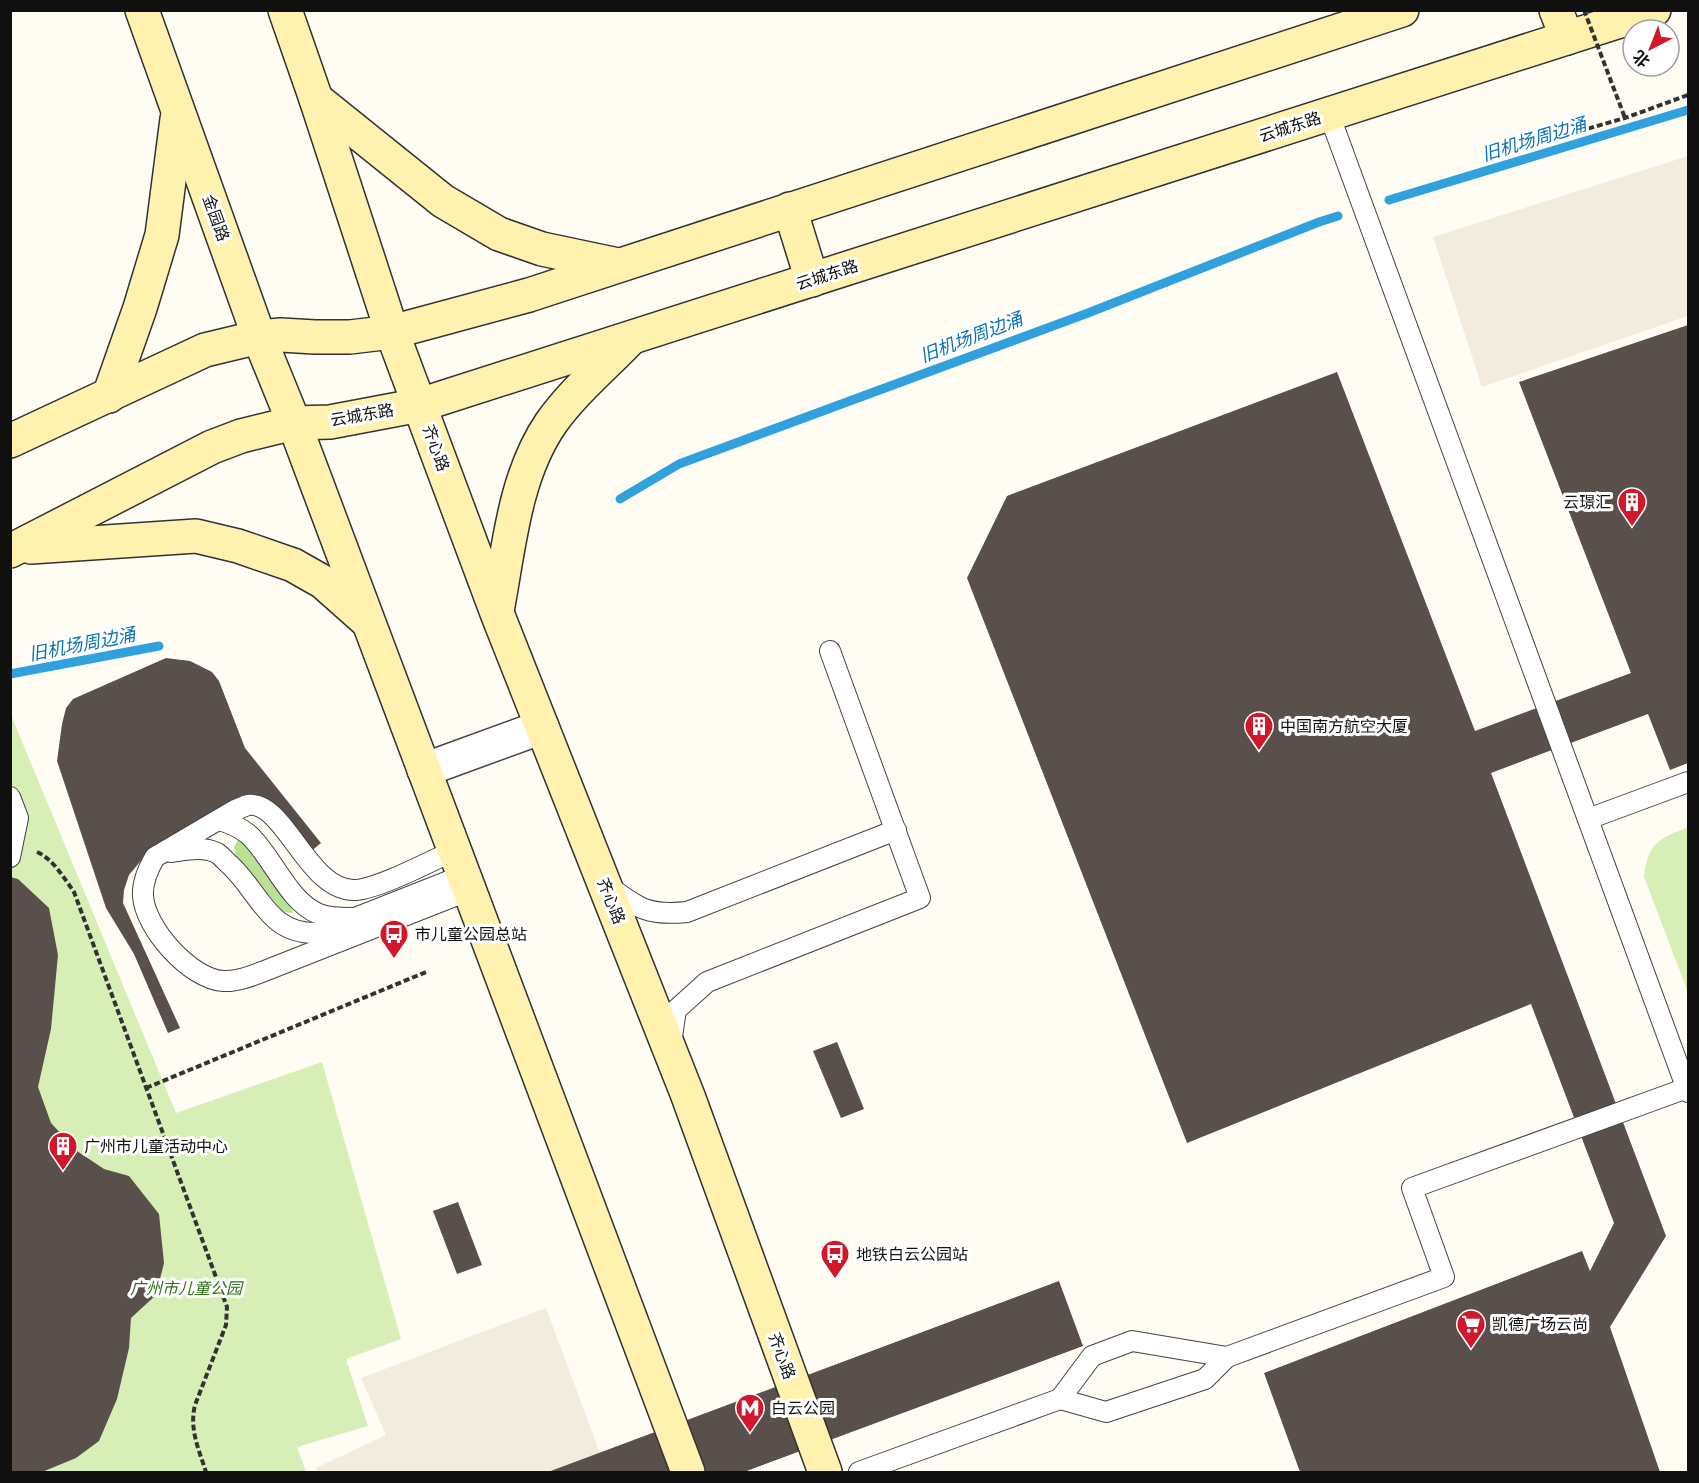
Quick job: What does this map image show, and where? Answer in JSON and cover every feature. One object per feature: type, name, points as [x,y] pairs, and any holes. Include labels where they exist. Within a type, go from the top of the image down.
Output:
[{"type":"main road","name":"金园路","points":[[142,10],[259,337],[294,423]]},
{"type":"main road","points":[[285,10],[392,332]]},
{"type":"main road","points":[[10,441],[205,350],[259,337],[350,336],[392,332],[529,295],[1402,10]]},
{"type":"main road","name":"云城东路","points":[[14,550],[212,447],[241,436],[294,423],[330,422],[420,405],[1329,114],[1561,24],[1654,10]]},
{"type":"main road","points":[[316,99],[443,201],[499,234],[542,249],[619,266]]},
{"type":"main road","points":[[109,396],[140,308],[162,235],[178,114]]},
{"type":"main road","points":[[790,209],[812,280]]},
{"type":"main road","name":"齐心路","points":[[392,332],[497,613],[670,1051],[825,1473]]},
{"type":"main road","points":[[497,613],[515,512],[532,456],[551,423],[570,400],[632,338]]},
{"type":"main road","points":[[294,423],[688,1473]]},
{"type":"main road","points":[[14,550],[196,536],[238,546],[293,565],[323,582],[369,623]]},
{"type":"street","points":[[424,770],[542,727]]},
{"type":"lane","points":[[1060,1399],[1106,1412],[1205,1379],[1227,1357],[1444,1277],[1412,1188],[1688,1090],[1329,114]]},
{"type":"lane","points":[[670,1051],[676,1010],[706,982],[921,898],[830,651]]},
{"type":"lane","points":[[1588,819],[1689,782]]},
{"type":"lane","points":[[10,797],[18,818],[10,857]]},
{"type":"lane","points":[[249,805],[264,809],[295,842],[321,877],[335,887],[356,890],[374,885],[463,872],[267,970],[242,979],[224,981],[202,977],[180,960],[147,914],[143,897],[148,869],[155,857],[249,805]]},
{"type":"lane","points":[[219,820],[237,826],[250,836],[298,898],[308,907],[326,916],[354,918]]},
{"type":"lane","points":[[603,881],[634,905],[660,914],[687,912],[896,830]]},
{"type":"lane","points":[[162,853],[202,849],[217,853],[235,870],[277,922],[290,930],[303,934],[317,933],[463,872]]},
{"type":"lane","points":[[859,1473],[1060,1399],[1092,1356],[1132,1341],[1227,1357]]},
{"type":"path","points":[[1584,10],[1625,118]]},
{"type":"path","points":[[1545,141],[1625,118],[1689,95]]},
{"type":"path","points":[[30,849],[42,854],[56,867],[74,892],[227,1306],[226,1325],[192,1419],[195,1438],[206,1473]]},
{"type":"path","points":[[146,1088],[426,972]]},
{"type":"green space","name":"广州市儿童公园","points":[[11,715],[176,1113],[322,1062],[401,1339],[346,1359],[368,1426],[297,1447],[306,1472],[11,1472]]},
{"type":"green space","points":[[1688,827],[1688,992],[1644,877],[1648,856],[1657,843]]},
{"type":"green space","points":[[239,838],[289,897],[293,913],[283,912],[236,857],[234,847]]},
{"type":"shaded area","points":[[1688,156],[1688,316],[1482,387],[1433,237]]},
{"type":"shaded area","points":[[546,1308],[607,1472],[318,1472],[316,1468],[386,1435],[361,1378]]},
{"type":"building","name":"中国南方航空大厦","points":[[1688,325],[1688,763],[1670,770],[1648,714],[1491,773],[1666,1236],[1610,1327],[1660,1472],[1300,1472],[1264,1373],[1582,1251],[1590,1271],[1614,1223],[1531,1004],[1187,1143],[967,578],[1007,496],[1337,372],[1475,731],[1631,673],[1519,382]]},
{"type":"building","points":[[166,658],[190,661],[212,672],[219,681],[245,748],[321,843],[310,852],[267,802],[254,796],[243,795],[149,851],[129,875],[123,903],[180,1028],[168,1033],[134,954],[106,908],[57,761],[66,708],[73,699]]},
{"type":"building","name":"广州市儿童活动中心","points":[[10,877],[18,879],[49,908],[58,955],[51,1029],[38,1087],[51,1123],[77,1151],[104,1169],[129,1176],[159,1214],[164,1263],[156,1295],[131,1318],[129,1348],[117,1399],[99,1441],[76,1458],[42,1472],[10,1472]]},
{"type":"building","points":[[837,1042],[864,1109],[841,1118],[813,1051]]},
{"type":"building","points":[[458,1202],[482,1265],[457,1274],[433,1211]]},
{"type":"building","name":"白云公园","points":[[1059,1281],[1083,1346],[744,1472],[548,1472]]},
{"type":"waterway","name":"旧机场周边涌","points":[[1389,200],[1688,110]]},
{"type":"waterway","name":"旧机场周边涌","points":[[620,499],[679,464],[1088,313],[1338,216]]},
{"type":"waterway","name":"旧机场周边涌","points":[[10,674],[159,646]]},
{"type":"place","name":"云璟汇","points":[[1632,528]]},
{"type":"place","name":"中国南方航空大厦","points":[[1259,752]]},
{"type":"place","name":"市儿童公园总站","points":[[394,960]]},
{"type":"place","name":"广州市儿童活动中心","points":[[63,1172]]},
{"type":"place","name":"地铁白云公园站","points":[[835,1280]]},
{"type":"place","name":"凯德广场云尚","points":[[1471,1350]]},
{"type":"place","name":"白云公园","points":[[750,1434]]}]
